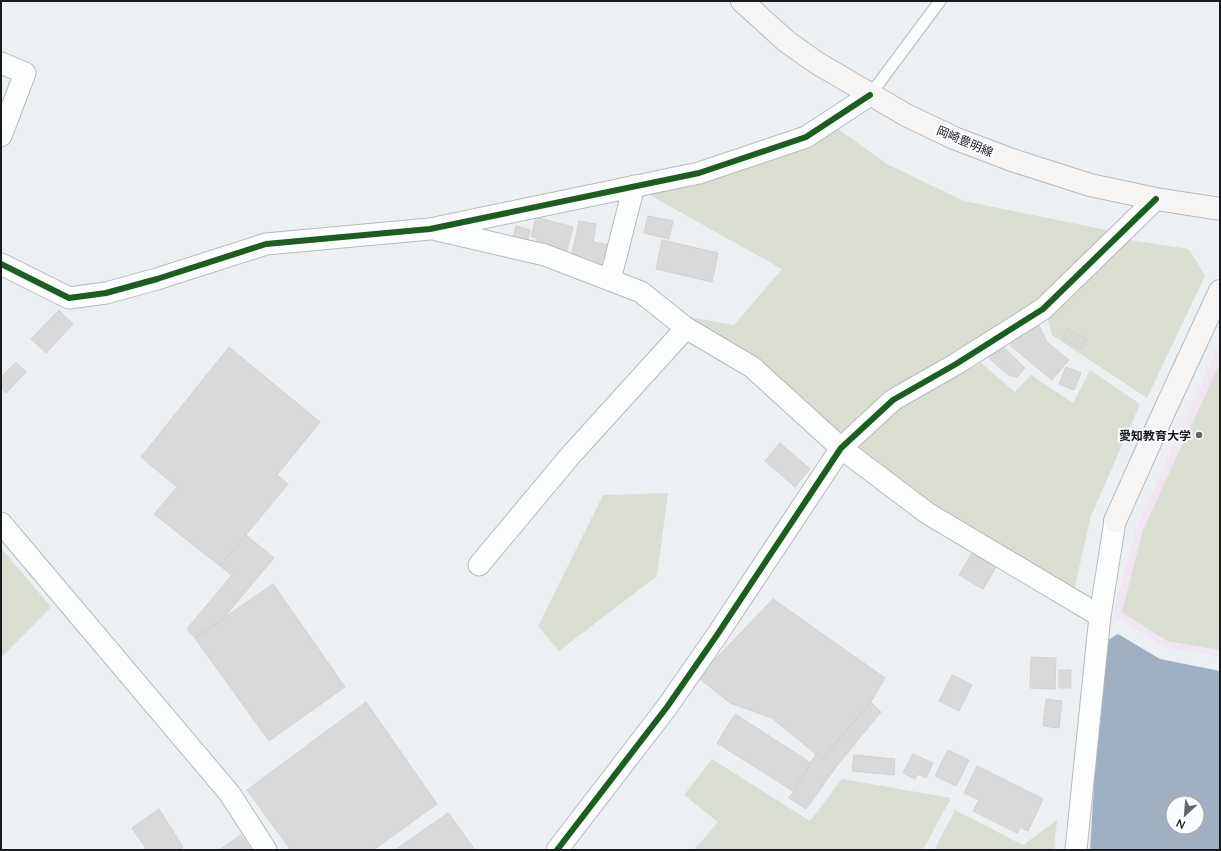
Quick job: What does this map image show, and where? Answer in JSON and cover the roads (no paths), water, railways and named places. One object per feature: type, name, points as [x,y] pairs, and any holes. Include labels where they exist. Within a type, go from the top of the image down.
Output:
[{"type":"main road","name":"岡崎豊明線","points":[[742,1],[780,36],[817,63],[906,115],[954,138],[1012,160],[1090,185],[1156,199],[1220,209]]},
{"type":"main road","points":[[1115,521],[1220,291]]},
{"type":"street","points":[[1,63],[25,73],[1,136]]},
{"type":"street","points":[[1,264],[69,298],[106,293],[157,279],[266,244],[430,229],[698,173],[806,137],[870,95]]},
{"type":"street","points":[[610,280],[634,186]]},
{"type":"street","points":[[557,850],[667,707],[717,635],[841,448],[893,400],[956,364],[1043,309],[1156,199]]},
{"type":"street","points":[[430,229],[545,255],[641,292],[686,328],[752,367],[841,448],[927,512],[1100,616]]},
{"type":"street","points":[[479,565],[570,456],[686,328]]},
{"type":"street","points":[[1076,850],[1100,616],[1115,521]]},
{"type":"street","points":[[1,523],[230,794],[266,850]]},
{"type":"lane","points":[[870,95],[940,1]]},
{"type":"water","points":[[1118,634],[1160,659],[1220,671],[1220,850],[1090,850],[1103,643]]},
{"type":"place","name":"愛知教育大学","points":[[1199,435]]}]
